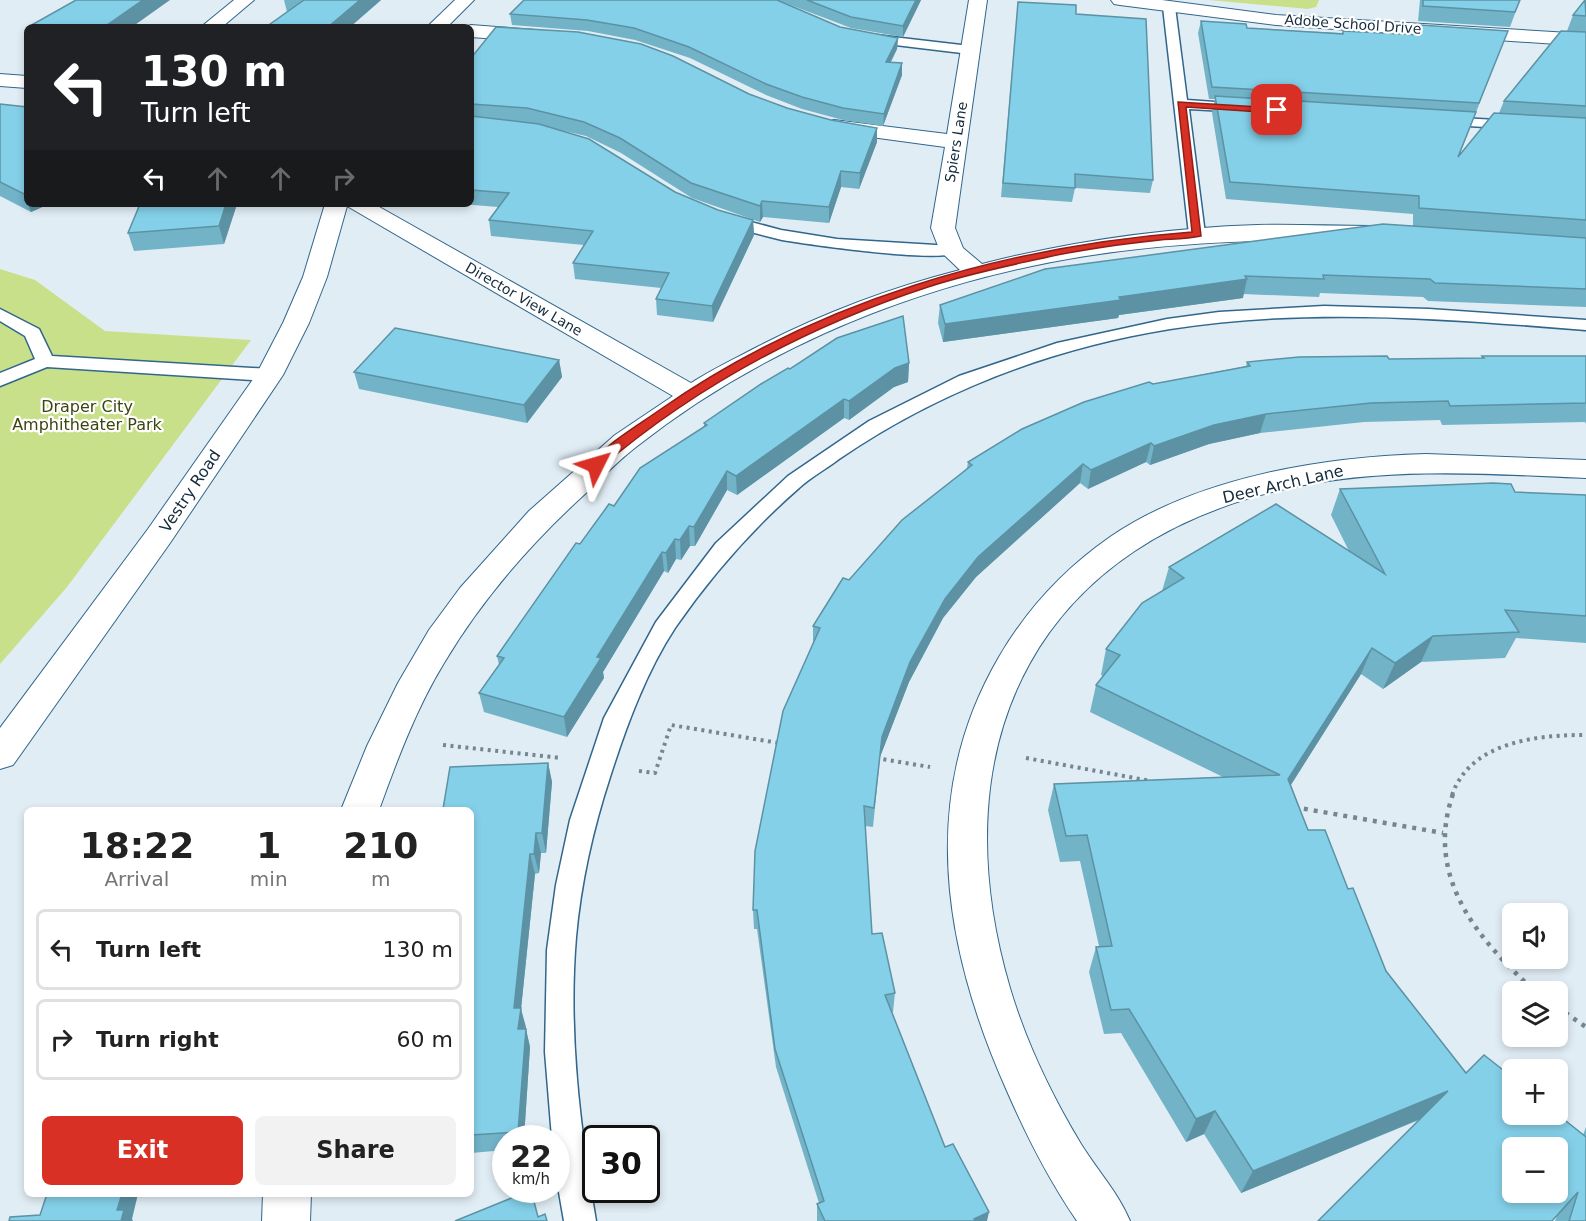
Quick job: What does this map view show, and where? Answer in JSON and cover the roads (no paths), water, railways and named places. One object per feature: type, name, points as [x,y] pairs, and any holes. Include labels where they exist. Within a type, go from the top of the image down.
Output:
[{"type":"street","points":[[214,24],[245,0]]},
{"type":"street","points":[[439,24],[465,0]]},
{"type":"street","name":"Spiers Lane","points":[[952,251],[943,228],[978,0]]},
{"type":"street","name":"Adobe School Drive","points":[[1120,0],[1276,20],[1586,40]]},
{"type":"street","points":[[1354,3],[1358,25]]},
{"type":"street","points":[[474,31],[558,38]]},
{"type":"street","points":[[0,80],[24,82]]},
{"type":"street","points":[[815,122],[878,134],[956,142]]},
{"type":"street","name":"Vestry Road","points":[[0,755],[159,536],[269,375],[296,323],[315,278],[335,207]]},
{"type":"street","name":"Director View Lane","points":[[362,207],[690,394]]},
{"type":"street","points":[[361,807],[379,759],[416,682],[461,612],[510,548],[566,491],[626,439],[690,394],[765,351],[830,321],[926,284],[1086,247],[1197,234],[1280,231],[1392,234]]},
{"type":"street","points":[[952,251],[976,271]]},
{"type":"street","name":"Deer Arch Lane","points":[[1106,1221],[1065,1162],[1027,1086],[998,1015],[979,949],[970,885],[967,827],[972,774],[984,725],[1001,681],[1024,640],[1053,603],[1086,572],[1123,544],[1163,521],[1244,490],[1332,470],[1401,465],[1586,469]]},
{"type":"street","points":[[286,1221],[287,1197]]},
{"type":"lane","points":[[1169,7],[1197,234]]},
{"type":"lane","points":[[856,36],[890,42],[970,50]]},
{"type":"lane","points":[[1181,104],[1253,109]]},
{"type":"lane","points":[[1431,120],[1527,126]]},
{"type":"lane","points":[[710,214],[769,232],[814,241],[890,249],[952,251]]},
{"type":"lane","points":[[580,1221],[568,1154],[559,1046],[561,949],[573,861],[592,782],[618,712],[650,649],[684,596],[721,549],[762,507],[806,470],[852,438],[910,405],[1002,365],[1111,334],[1225,316],[1336,311],[1450,315],[1586,325]]},
{"type":"lane","points":[[0,314],[33,333],[45,361]]},
{"type":"lane","points":[[0,380],[45,361],[269,375]]},
{"type":"park label","name":"Draper City Amphitheater Park","points":[[87,415]]}]
